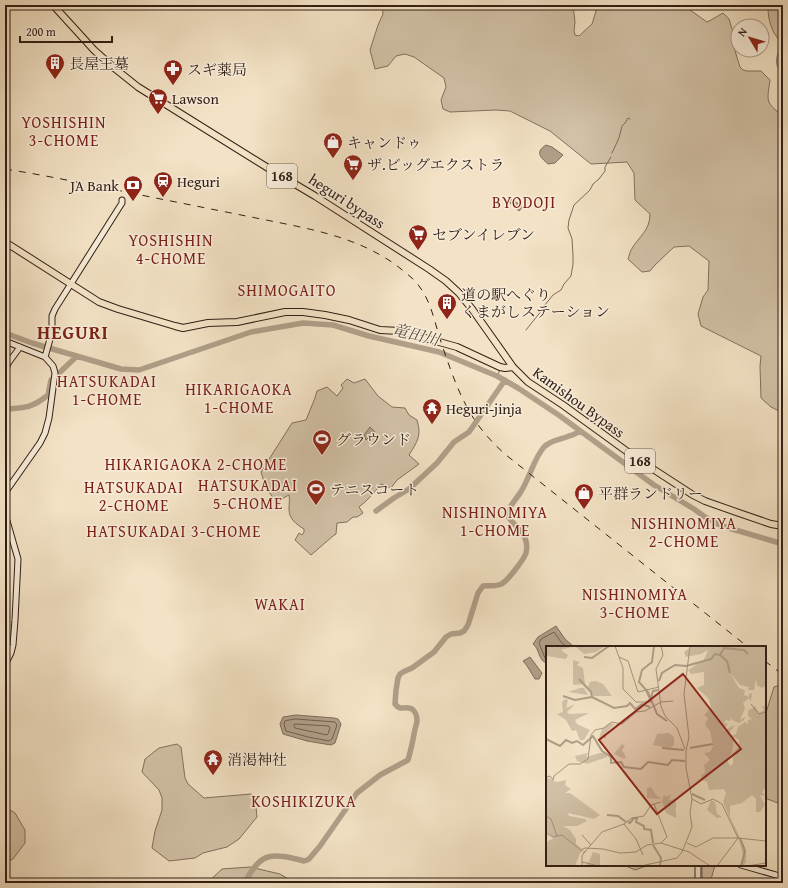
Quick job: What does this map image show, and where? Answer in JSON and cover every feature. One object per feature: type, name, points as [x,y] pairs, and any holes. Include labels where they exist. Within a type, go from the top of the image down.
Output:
[{"type":"highway","name":"heguri bypass","points":[[53,5],[94,50],[138,88],[315,196],[446,281],[472,308],[513,367]]},
{"type":"highway","points":[[5,242],[70,284],[106,305],[183,328],[208,323],[237,322],[285,312],[310,313],[349,320],[380,330],[400,331],[457,347],[500,367],[513,367]]},
{"type":"highway","name":"Kamishou Bypass","points":[[513,367],[528,382],[563,405],[636,458],[693,495],[705,501],[739,513],[771,524],[783,526]]},
{"type":"main road","points":[[5,494],[40,443],[45,433],[49,418],[54,373],[46,354],[52,332],[53,313],[122,203],[122,200]]},
{"type":"main road","points":[[5,340],[46,354]]},
{"type":"main road","points":[[5,370],[20,346]]},
{"type":"main road","points":[[5,514],[18,559],[13,645],[5,665]]},
{"type":"main road","points":[[698,866],[699,883]]},
{"type":"main road","points":[[744,866],[783,877]]},
{"type":"shaded area","points":[[382,5],[573,5],[575,22],[574,31],[575,35],[579,36],[592,24],[596,11],[593,5],[683,5],[707,22],[723,13],[730,22],[730,58],[737,58],[740,67],[743,70],[761,71],[770,80],[768,97],[770,104],[783,116],[783,413],[771,407],[761,398],[761,356],[701,326],[698,314],[703,297],[708,290],[709,261],[689,246],[674,247],[650,271],[642,272],[628,259],[631,250],[648,225],[650,214],[635,200],[634,173],[627,162],[591,164],[550,131],[510,111],[496,110],[450,112],[443,109],[441,100],[446,87],[444,78],[414,57],[405,54],[396,56],[388,66],[375,69],[370,50],[383,14]]},
{"type":"shaded area","points":[[768,5],[783,5],[783,75],[777,65],[779,41],[774,33],[769,16]]},
{"type":"shaded area","points":[[347,379],[354,383],[365,379],[378,396],[392,407],[405,408],[409,415],[417,420],[419,435],[409,455],[419,464],[397,480],[391,488],[381,484],[359,507],[363,513],[357,517],[353,517],[347,522],[337,523],[336,534],[311,555],[295,540],[299,533],[302,535],[304,529],[290,516],[289,495],[277,503],[266,488],[261,472],[292,423],[306,420],[317,391],[327,387],[337,396],[343,388],[341,385]]},
{"type":"shaded area","points":[[783,684],[783,805],[766,798],[766,713],[774,687]]},
{"type":"shaded area","points":[[177,744],[181,747],[185,778],[188,784],[204,798],[251,794],[255,797],[257,817],[239,839],[227,847],[203,853],[195,858],[169,861],[152,848],[155,831],[162,810],[162,798],[159,790],[142,772],[145,759],[159,748]]},
{"type":"shaded area","points":[[5,807],[15,813],[25,830],[25,843],[13,859],[5,863]]},
{"type":"shaded area","points":[[626,866],[646,866],[635,870]]},
{"type":"shaded area","points":[[702,866],[715,866],[710,883],[703,883]]},
{"type":"shaded area","points":[[250,867],[280,874],[290,880],[291,883],[207,883],[222,869]]},
{"type":"water","points":[[546,145],[552,147],[563,155],[555,163],[548,164],[541,157],[540,152]]},
{"type":"water","points":[[511,199],[522,206],[519,211],[509,202]]},
{"type":"water","points":[[370,427],[375,432],[366,440],[364,435]]},
{"type":"water","points":[[556,626],[565,639],[573,646],[546,646],[546,663],[542,660],[533,644],[538,637]]},
{"type":"water","points":[[530,657],[542,673],[539,679],[535,679],[523,661]]},
{"type":"water","points":[[296,715],[338,719],[341,724],[335,743],[331,745],[307,741],[283,734],[280,724],[283,717]]},
{"type":"waterway","points":[[612,153],[619,138],[622,126],[628,118],[630,119]]},
{"type":"waterway","points":[[526,330],[553,295],[561,290],[571,276],[573,255],[572,239],[568,228],[574,205],[599,179],[605,171],[605,167],[611,157]]},
{"type":"waterway","name":"竜田川","points":[[5,333],[32,343],[121,369],[139,370],[251,332],[303,323],[333,325],[369,336],[439,352],[497,376],[518,388],[560,416],[654,485],[705,517],[722,526],[783,544]]},
{"type":"waterway","points":[[58,374],[77,356]]},
{"type":"waterway","name":"竜田川","points":[[497,376],[500,370]]},
{"type":"waterway","points":[[5,409],[23,408],[37,403],[48,395],[51,380]]},
{"type":"waterway","points":[[376,511],[409,489],[437,463],[454,442],[469,432],[505,380]]},
{"type":"waterway","points":[[245,883],[256,865],[268,857],[275,856],[304,861],[309,859],[320,846],[357,793],[380,775],[408,760],[417,718],[412,709],[399,708],[395,704],[396,690],[400,674],[412,668],[434,652],[446,637],[451,634],[464,631],[468,625],[478,593],[483,586],[495,586],[501,584],[519,565],[526,553],[526,542],[523,535],[508,517],[507,512],[523,488],[537,457],[544,447],[553,441],[580,431]]},
{"type":"railway","points":[[5,169],[69,180],[283,223],[333,235],[366,247],[381,255],[396,265],[421,288],[432,312],[458,389],[475,420],[490,440],[506,455],[747,646]]},
{"type":"railway","points":[[766,662],[783,675]]},
{"type":"place","name":"長屋王墓","points":[[55,80]]},
{"type":"place","name":"スギ薬局","points":[[173,86]]},
{"type":"place","name":"Lawson","points":[[158,115]]},
{"type":"place","name":"キャンドゥ","points":[[333,159]]},
{"type":"place","name":"ザ.ビッグエクストラ","points":[[353,181]]},
{"type":"place","name":"Heguri","points":[[163,198]]},
{"type":"place","name":"JA Bank","points":[[133,202]]},
{"type":"place","name":"セブンイレブン","points":[[418,251]]},
{"type":"place","name":"道の駅へぐり くまがしステーション","points":[[447,320]]},
{"type":"place","name":"Heguri-jinja","points":[[432,425]]},
{"type":"place","name":"グラウンド","points":[[322,456]]},
{"type":"place","name":"テニスコート","points":[[316,506]]},
{"type":"place","name":"平群ランドリー","points":[[584,510]]},
{"type":"place","name":"消渇神社","points":[[213,776]]},
{"type":"district","name":"YOSHISHIN 3-CHOME","points":[[64,131]]},
{"type":"district","name":"BYODOJI","points":[[524,202]]},
{"type":"district","name":"YOSHISHIN 4-CHOME","points":[[171,249]]},
{"type":"district","name":"SHIMOGAITO","points":[[287,290]]},
{"type":"district","name":"HEGURI","points":[[73,332]]},
{"type":"district","name":"HATSUKADAI 1-CHOME","points":[[107,390]]},
{"type":"district","name":"HIKARIGAOKA 1-CHOME","points":[[239,398]]},
{"type":"district","name":"HIKARIGAOKA 2-CHOME","points":[[196,464]]},
{"type":"district","name":"HATSUKADAI 5-CHOME","points":[[248,494]]},
{"type":"district","name":"HATSUKADAI 2-CHOME","points":[[134,496]]},
{"type":"district","name":"NISHINOMIYA 1-CHOME","points":[[495,521]]},
{"type":"district","name":"HATSUKADAI 3-CHOME","points":[[174,531]]},
{"type":"district","name":"NISHINOMIYA 2-CHOME","points":[[684,532]]},
{"type":"district","name":"NISHINOMIYA 3-CHOME","points":[[635,603]]},
{"type":"district","name":"WAKAI","points":[[280,604]]},
{"type":"district","name":"KOSHIKIZUKA","points":[[304,801]]}]
